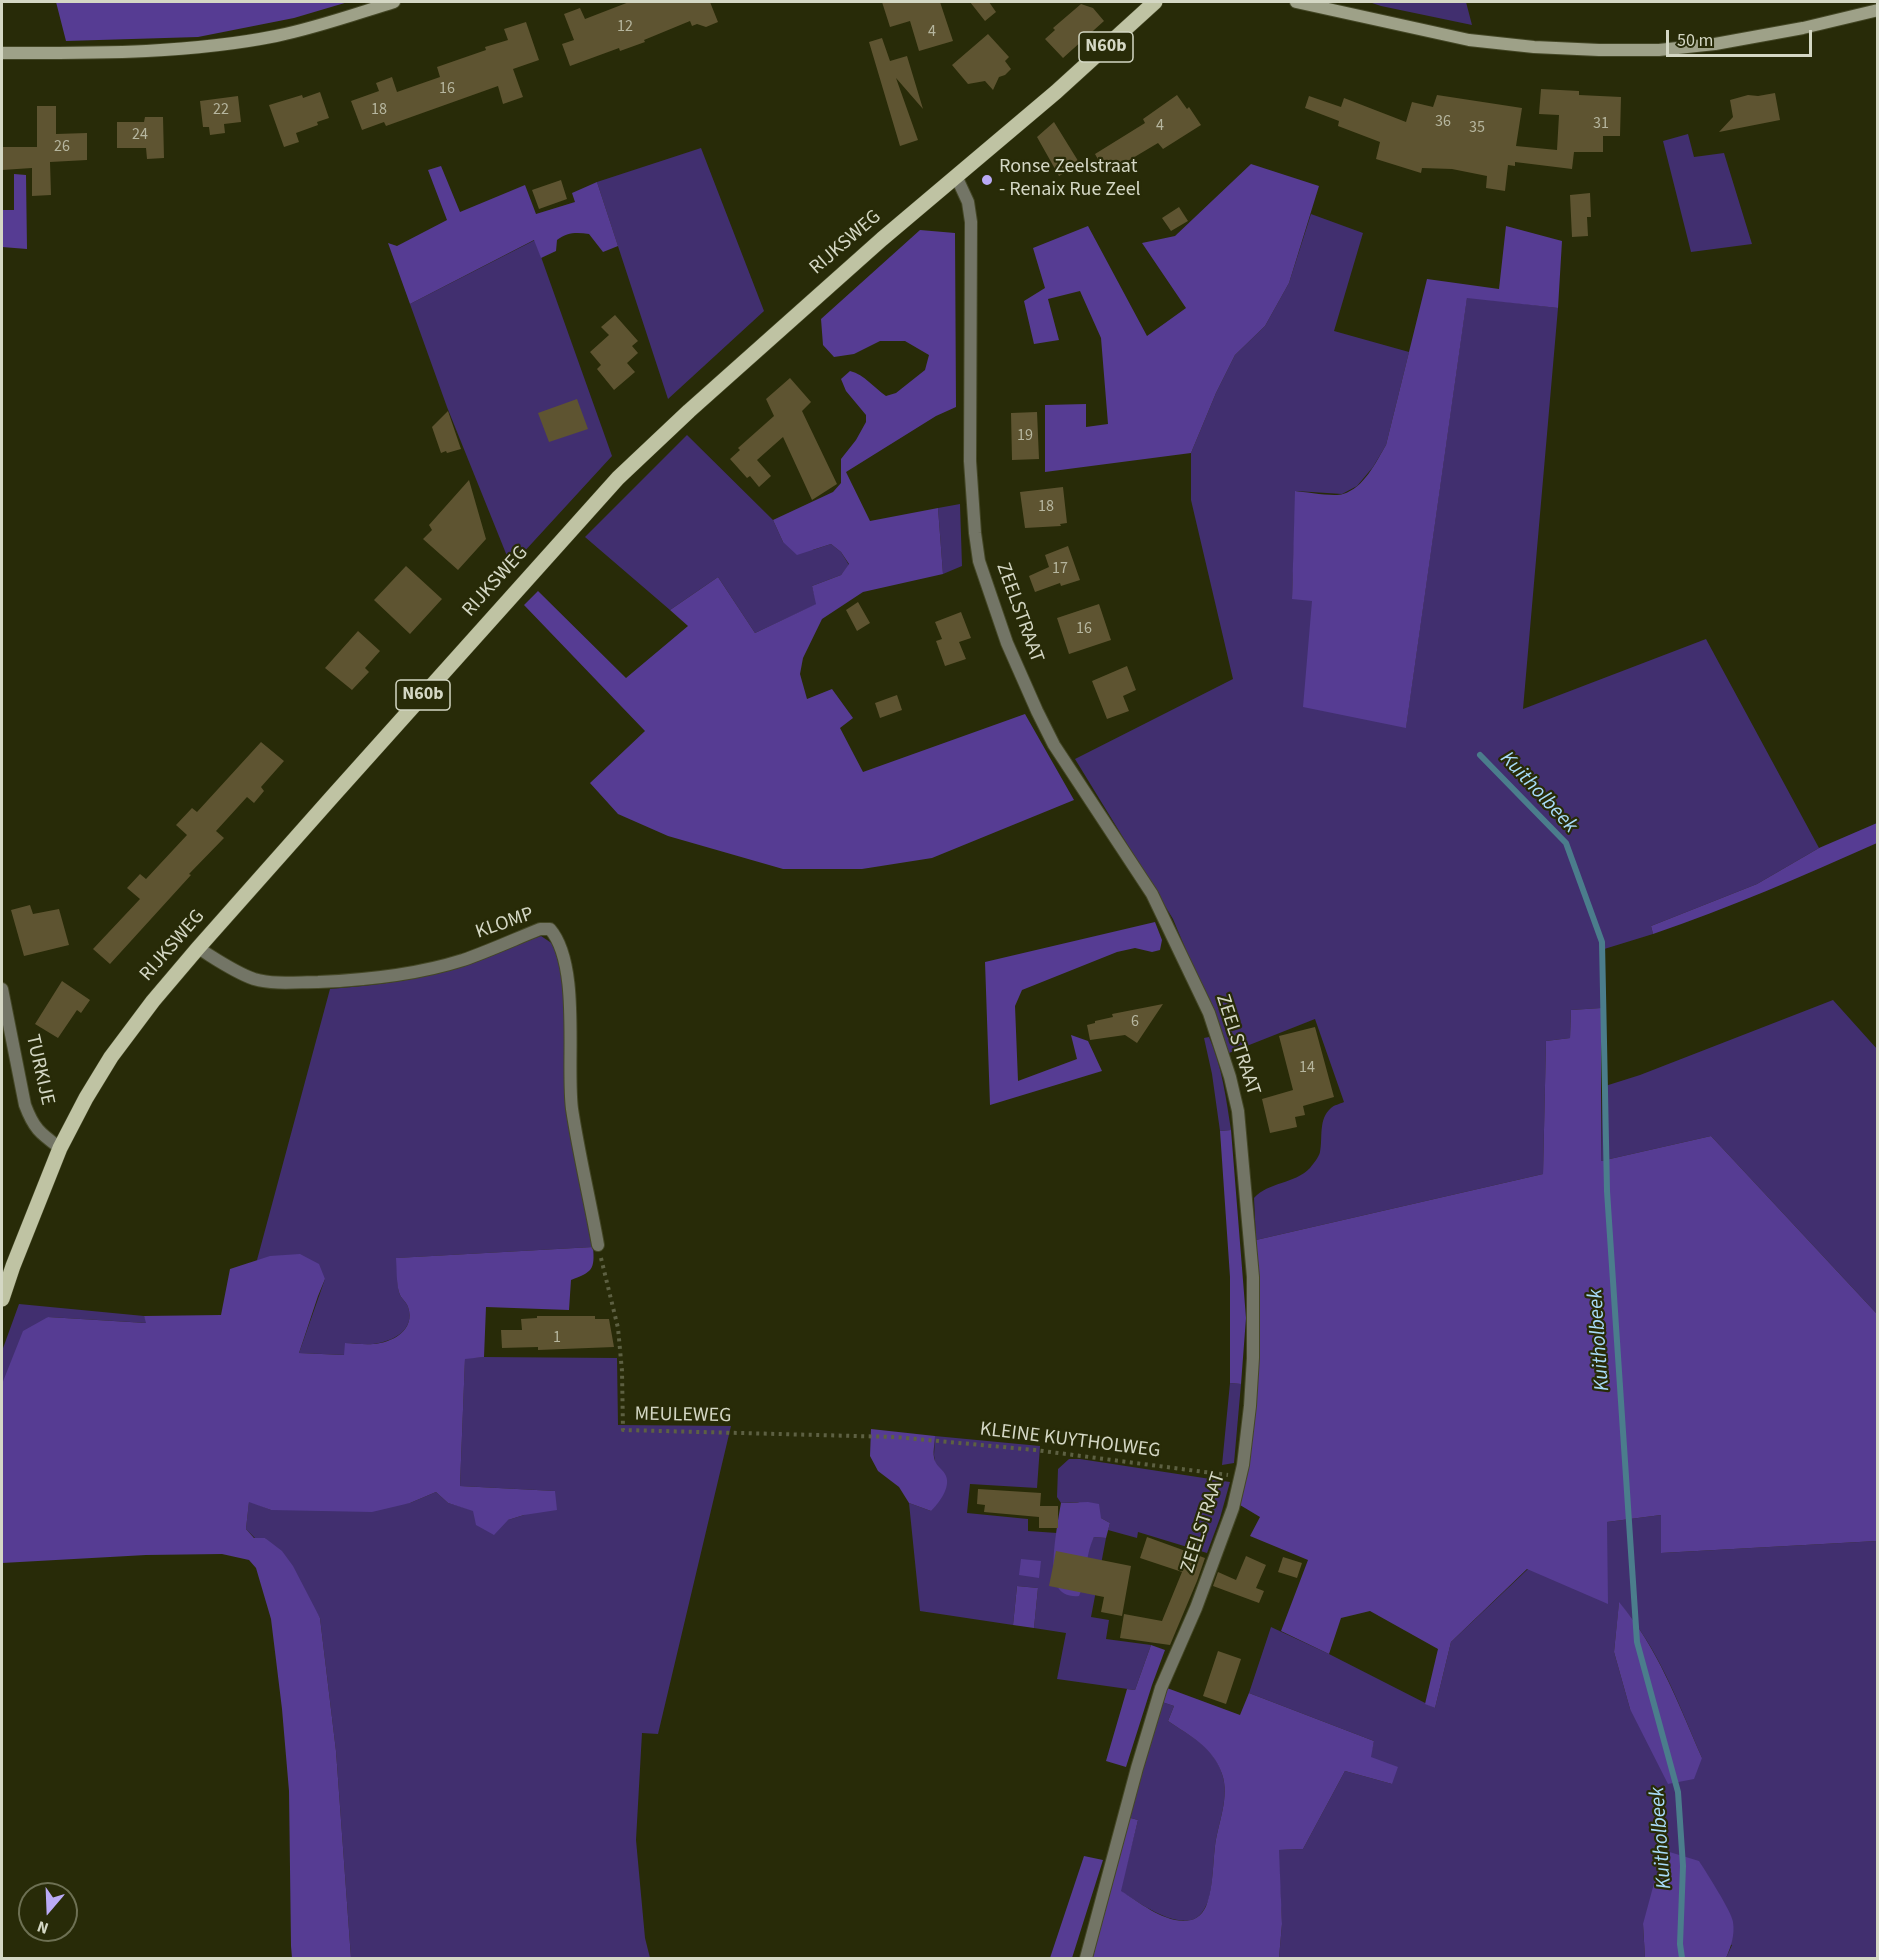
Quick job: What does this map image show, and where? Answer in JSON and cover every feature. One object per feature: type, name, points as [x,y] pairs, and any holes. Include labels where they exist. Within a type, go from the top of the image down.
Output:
[{"type":"main road","points":[[2,53],[174,50],[240,42],[305,29],[394,2]]},
{"type":"main road","name":"RIJKSWEG","points":[[2,1299],[60,1148],[86,1098],[111,1057],[153,1000],[198,948],[618,478],[689,411],[882,239],[1056,92],[1155,2]]},
{"type":"main road","points":[[1296,2],[1468,40],[1534,47],[1619,50],[1659,50],[1715,44],[1803,28],[1878,10]]},
{"type":"main road","points":[[1330,2],[1357,15]]},
{"type":"street","name":"ZEELSTRAAT","points":[[956,176],[968,202],[971,222],[970,474],[975,533],[983,573],[1007,643],[1036,711],[1054,745],[1152,894],[1209,1012],[1230,1077],[1238,1111],[1253,1277],[1253,1358],[1250,1406],[1241,1477],[1227,1527],[1158,1700],[1137,1768],[1086,1959]]},
{"type":"street","name":"KLOMP","points":[[198,948],[230,968],[254,979],[274,983],[379,978],[419,971],[464,959],[540,929],[550,929],[557,937],[562,950],[569,988],[572,1108],[598,1245]]},
{"type":"street","name":"TURKIJE","points":[[2,989],[25,1105],[31,1122],[36,1129],[60,1148]]},
{"type":"path","name":"MEULEWEG","points":[[598,1245],[618,1328],[622,1371],[623,1430],[895,1437]]},
{"type":"path","name":"KLEINE KUYTHOLWEG","points":[[895,1437],[1035,1450],[1241,1477]]},
{"type":"shaded area","points":[[56,2],[348,2],[294,18],[198,37],[66,41]]},
{"type":"shaded area","points":[[1369,2],[1466,2],[1472,25],[1381,6]]},
{"type":"shaded area","points":[[1688,134],[1694,157],[1724,153],[1752,244],[1691,252],[1663,141]]},
{"type":"shaded area","points":[[701,148],[764,311],[668,399],[597,182]]},
{"type":"shaded area","points":[[1251,164],[1319,186],[1289,283],[1265,326],[1235,355],[1191,453],[1045,472],[1045,405],[1086,404],[1086,427],[1108,424],[1101,338],[1080,291],[1048,299],[1059,340],[1034,344],[1024,301],[1045,288],[1033,248],[1088,226],[1147,336],[1186,308],[1142,243],[1175,236]]},
{"type":"shaded area","points":[[441,166],[460,212],[525,185],[536,214],[575,202],[572,193],[597,182],[618,246],[603,252],[589,234],[572,233],[557,240],[556,251],[541,258],[534,240],[410,304],[388,243],[397,246],[447,220],[428,170]]},
{"type":"shaded area","points":[[14,174],[26,175],[27,249],[2,247],[2,210],[14,210]]},
{"type":"shaded area","points":[[1311,214],[1363,233],[1334,331],[1409,352],[1386,445],[1373,467],[1357,486],[1342,494],[1296,491],[1292,598],[1312,600],[1406,727],[1467,297],[1558,308],[1523,709],[1706,639],[1819,848],[1757,884],[1651,926],[1653,934],[1601,950],[1601,1008],[1571,1010],[1570,1038],[1546,1041],[1543,1174],[1256,1240],[1254,1198],[1310,1168],[1320,1152],[1322,1129],[1327,1112],[1344,1102],[1315,1019],[1229,1053],[1173,919],[1075,759],[1233,679],[1191,500],[1191,453],[1235,355],[1265,326],[1289,283]]},
{"type":"shaded area","points":[[1506,226],[1562,241],[1558,308],[1467,298],[1406,728],[1303,707],[1312,601],[1292,599],[1295,491],[1339,495],[1350,491],[1369,474],[1386,445],[1427,279],[1499,289]]},
{"type":"shaded area","points":[[920,230],[955,233],[956,407],[936,416],[846,472],[870,521],[938,508],[943,574],[863,592],[822,619],[803,658],[800,674],[807,699],[832,689],[853,718],[840,728],[863,772],[1025,714],[1074,800],[932,858],[862,869],[783,869],[668,836],[618,814],[590,783],[645,731],[524,605],[538,591],[626,678],[688,626],[670,610],[718,577],[755,633],[816,604],[812,586],[841,575],[849,564],[841,552],[831,544],[797,555],[783,542],[773,520],[833,492],[841,483],[841,459],[856,440],[866,422],[866,415],[846,391],[841,379],[850,371],[865,378],[886,396],[896,393],[925,370],[929,355],[905,341],[880,341],[854,354],[834,357],[823,345],[821,319]]},
{"type":"shaded area","points":[[535,240],[612,456],[511,566],[447,407],[410,304]]},
{"type":"shaded area","points":[[687,435],[773,520],[783,542],[813,550],[831,544],[841,552],[849,565],[841,575],[812,586],[817,604],[755,633],[718,577],[670,610],[585,537]]},
{"type":"shaded area","points":[[960,504],[962,566],[943,574],[938,508]]},
{"type":"shaded area","points":[[1877,823],[1877,843],[1766,891],[1653,934],[1651,926],[1757,884],[1819,848]]},
{"type":"shaded area","points":[[1155,922],[1162,940],[1160,950],[1152,952],[1135,948],[1117,952],[1022,990],[1015,1006],[1018,1081],[1077,1059],[1071,1035],[1088,1041],[1102,1071],[990,1105],[985,962]]},
{"type":"shaded area","points":[[541,936],[553,944],[563,977],[567,1103],[593,1247],[397,1258],[399,1291],[410,1315],[409,1322],[401,1333],[380,1343],[345,1343],[345,1355],[299,1353],[325,1279],[257,1260],[330,989],[385,983],[440,972]]},
{"type":"shaded area","points":[[1833,1000],[1877,1049],[1877,1314],[1711,1136],[1601,1161],[1602,1087],[1640,1075]]},
{"type":"shaded area","points":[[1601,1008],[1601,1161],[1711,1136],[1877,1314],[1877,1541],[1661,1553],[1661,1515],[1607,1522],[1608,1604],[1527,1569],[1451,1642],[1435,1708],[1425,1704],[1438,1649],[1370,1611],[1341,1618],[1329,1654],[1281,1631],[1308,1560],[1250,1536],[1260,1517],[1240,1505],[1253,1428],[1259,1345],[1256,1240],[1543,1174],[1546,1041],[1570,1038],[1571,1010]]},
{"type":"shaded area","points":[[1209,1037],[1220,1071],[1231,1130],[1220,1131],[1204,1038]]},
{"type":"shaded area","points":[[1231,1130],[1246,1318],[1241,1384],[1230,1383],[1230,1277],[1220,1131]]},
{"type":"shaded area","points":[[593,1247],[591,1269],[584,1275],[571,1280],[569,1310],[486,1307],[484,1357],[465,1359],[460,1486],[555,1491],[557,1510],[508,1520],[494,1535],[476,1525],[473,1511],[448,1503],[436,1492],[410,1503],[372,1512],[271,1510],[249,1502],[246,1529],[254,1538],[265,1538],[282,1551],[293,1566],[320,1618],[336,1751],[351,1958],[292,1958],[289,1791],[282,1709],[271,1619],[256,1568],[249,1560],[222,1554],[146,1555],[2,1563],[2,1384],[23,1331],[48,1317],[146,1323],[144,1316],[221,1315],[230,1269],[270,1256],[300,1254],[319,1264],[325,1279],[299,1353],[344,1355],[345,1343],[366,1344],[388,1341],[401,1334],[409,1322],[410,1315],[397,1282],[396,1258]]},
{"type":"shaded area","points":[[19,1304],[144,1316],[147,1323],[48,1317],[2,1384],[2,1351]]},
{"type":"shaded area","points":[[465,1358],[617,1358],[618,1425],[731,1426],[658,1734],[642,1733],[636,1840],[645,1938],[650,1958],[351,1958],[336,1751],[320,1618],[265,1538],[255,1538],[246,1529],[249,1501],[271,1510],[410,1503],[436,1492],[448,1503],[508,1520],[524,1515],[555,1491],[460,1486]]},
{"type":"shaded area","points":[[1230,1383],[1241,1384],[1234,1463],[1222,1465]]},
{"type":"shaded area","points":[[871,1429],[935,1436],[934,1458],[945,1474],[947,1486],[931,1511],[909,1503],[899,1487],[878,1471],[870,1456]]},
{"type":"shaded area","points":[[935,1436],[1040,1446],[1037,1488],[970,1484],[967,1513],[1028,1519],[1028,1531],[1057,1533],[1054,1567],[1083,1588],[1087,1550],[1094,1537],[1106,1538],[1091,1617],[1109,1620],[1106,1639],[1151,1645],[1135,1690],[1057,1679],[1066,1633],[1034,1628],[1038,1588],[1017,1586],[1013,1625],[920,1611],[909,1503],[931,1511]]},
{"type":"shaded area","points":[[1069,1459],[1230,1482],[1207,1553],[1138,1532],[1137,1538],[1108,1530],[1110,1523],[1078,1502],[1061,1503],[1057,1497],[1058,1469]]},
{"type":"shaded area","points":[[1061,1503],[1099,1504],[1101,1518],[1110,1523],[1106,1538],[1094,1537],[1082,1589],[1079,1596],[1072,1596],[1060,1590],[1054,1577],[1056,1532]]},
{"type":"shaded area","points":[[1661,1515],[1661,1553],[1877,1541],[1877,1958],[1726,1958],[1732,1945],[1643,1924],[1645,1958],[1279,1958],[1282,1924],[1278,1850],[1303,1849],[1345,1771],[1392,1784],[1370,1757],[1374,1741],[1249,1693],[1271,1627],[1435,1708],[1451,1642],[1528,1569],[1607,1522]],"holes":[[[1619,1603],[1633,1620],[1656,1657],[1702,1758],[1630,1709],[1614,1652]]]},
{"type":"shaded area","points":[[1021,1559],[1041,1561],[1039,1578],[1019,1575]]},
{"type":"shaded area","points":[[1017,1586],[1038,1588],[1034,1628],[1013,1625]]},
{"type":"shaded area","points":[[1619,1602],[1633,1619],[1656,1657],[1702,1758],[1694,1779],[1668,1784],[1630,1709],[1614,1652]]},
{"type":"shaded area","points":[[1151,1645],[1165,1650],[1126,1767],[1106,1761],[1127,1689],[1135,1690]]},
{"type":"shaded area","points":[[1167,1688],[1240,1715],[1249,1693],[1374,1741],[1371,1757],[1398,1767],[1392,1784],[1345,1771],[1303,1849],[1279,1850],[1282,1924],[1279,1958],[1090,1958],[1127,1817],[1138,1820],[1121,1891],[1154,1912],[1182,1921],[1191,1920],[1202,1913],[1210,1894],[1215,1846],[1224,1801],[1224,1783],[1218,1765],[1207,1749],[1168,1721],[1174,1706],[1162,1702]]},
{"type":"shaded area","points":[[1162,1702],[1174,1706],[1168,1721],[1193,1737],[1213,1756],[1224,1783],[1224,1801],[1215,1846],[1210,1895],[1202,1913],[1191,1920],[1163,1916],[1120,1891],[1138,1820],[1127,1817]]},
{"type":"shaded area","points":[[1663,1850],[1699,1861],[1718,1892],[1733,1922],[1732,1941],[1726,1958],[1645,1958],[1643,1924]]},
{"type":"shaded area","points":[[1084,1856],[1103,1860],[1072,1958],[1050,1958]]},
{"type":"building","points":[[629,2],[710,2],[718,22],[706,27],[697,24],[692,26],[690,21],[644,40],[645,42],[620,51],[619,48],[570,66],[562,44],[574,40],[564,14],[580,8],[585,19]]},
{"type":"building","points":[[882,2],[940,2],[953,41],[919,51],[910,21],[890,27]]},
{"type":"building","points":[[970,2],[989,2],[996,12],[985,21]]},
{"type":"building","points":[[1081,4],[1093,8],[1104,21],[1063,58],[1045,39],[1055,30],[1053,28]]},
{"type":"building","points":[[526,22],[539,60],[513,69],[523,97],[503,104],[498,86],[386,126],[384,122],[362,130],[351,101],[379,91],[376,83],[392,77],[397,92],[440,77],[437,67],[508,40],[504,29]]},
{"type":"building","points":[[988,34],[1009,57],[1005,61],[1011,69],[999,77],[993,90],[985,81],[968,84],[952,65]]},
{"type":"building","points":[[882,38],[890,61],[907,56],[923,109],[896,78],[918,140],[900,146],[869,42]]},
{"type":"building","points":[[1541,89],[1579,91],[1579,95],[1621,97],[1620,136],[1603,136],[1603,152],[1574,152],[1572,169],[1515,162],[1515,166],[1508,165],[1505,191],[1486,188],[1487,176],[1452,169],[1422,168],[1421,173],[1376,159],[1380,142],[1338,126],[1339,121],[1305,108],[1309,96],[1341,107],[1344,98],[1406,122],[1412,102],[1433,107],[1437,95],[1522,108],[1516,146],[1557,150],[1559,115],[1539,114]]},
{"type":"building","points":[[320,92],[329,118],[317,122],[318,125],[296,133],[299,142],[284,147],[269,105]]},
{"type":"building","points":[[1775,93],[1780,120],[1719,132],[1733,117],[1730,100],[1748,95]]},
{"type":"building","points":[[1177,95],[1187,109],[1189,107],[1201,125],[1163,149],[1158,143],[1106,174],[1095,154],[1145,123],[1143,119]]},
{"type":"building","points":[[238,96],[241,122],[224,124],[225,133],[210,135],[209,127],[203,127],[200,101]]},
{"type":"building","points":[[37,106],[56,106],[56,134],[87,133],[87,160],[50,162],[51,195],[32,196],[32,168],[2,170],[2,147],[37,147]]},
{"type":"building","points":[[145,117],[163,117],[164,158],[147,159],[146,148],[117,148],[117,122],[144,122]]},
{"type":"building","points":[[1054,122],[1080,164],[1059,176],[1037,137]]},
{"type":"building","points":[[561,180],[567,199],[539,209],[532,190]]},
{"type":"building","points":[[1590,193],[1591,217],[1587,217],[1588,236],[1572,237],[1570,195]]},
{"type":"building","points":[[1179,207],[1188,221],[1171,231],[1162,218]]},
{"type":"building","points":[[615,315],[638,341],[632,346],[638,353],[627,363],[635,372],[614,390],[597,369],[601,365],[590,352],[609,335],[601,327]]},
{"type":"building","points":[[790,378],[811,402],[802,411],[837,484],[812,500],[783,437],[757,460],[771,476],[759,487],[750,476],[747,478],[730,459],[740,450],[738,448],[774,416],[766,399]]},
{"type":"building","points":[[577,399],[588,429],[549,442],[538,413]]},
{"type":"building","points":[[448,411],[461,449],[441,453],[432,427]]},
{"type":"building","points":[[1037,412],[1039,459],[1012,460],[1011,413]]},
{"type":"building","points":[[469,480],[486,539],[458,570],[423,539],[432,530],[429,525]]},
{"type":"building","points":[[1063,487],[1067,523],[1060,524],[1061,526],[1025,528],[1020,492]]},
{"type":"building","points":[[1068,546],[1080,580],[1061,586],[1060,583],[1035,592],[1029,576],[1049,567],[1045,555]]},
{"type":"building","points":[[406,566],[442,599],[410,634],[374,600]]},
{"type":"building","points":[[858,602],[870,623],[857,631],[846,610]]},
{"type":"building","points":[[1099,604],[1111,640],[1069,654],[1057,618]]},
{"type":"building","points":[[961,612],[971,638],[959,642],[966,659],[945,666],[936,641],[942,639],[935,622]]},
{"type":"building","points":[[358,631],[380,651],[365,668],[369,672],[352,690],[325,668]]},
{"type":"building","points":[[1127,666],[1136,690],[1123,696],[1129,711],[1107,719],[1092,681]]},
{"type":"building","points":[[897,695],[902,710],[880,718],[875,703]]},
{"type":"building","points":[[261,742],[284,761],[261,787],[264,791],[254,803],[247,797],[216,831],[224,838],[189,874],[191,875],[110,964],[93,949],[140,899],[127,888],[140,874],[146,879],[187,835],[176,825],[192,808],[197,812]]},
{"type":"building","points":[[30,905],[33,914],[59,909],[69,945],[24,956],[11,910]]},
{"type":"building","points":[[62,981],[90,1000],[81,1013],[77,1010],[58,1038],[35,1024]]},
{"type":"building","points":[[1163,1004],[1137,1043],[1125,1035],[1090,1040],[1087,1025],[1095,1021],[1113,1017],[1112,1014]]},
{"type":"building","points":[[1315,1027],[1334,1097],[1303,1106],[1305,1115],[1295,1117],[1297,1127],[1270,1133],[1262,1099],[1293,1090],[1279,1036]]},
{"type":"building","points":[[537,1316],[595,1316],[595,1319],[609,1319],[614,1347],[538,1350],[538,1347],[502,1348],[501,1330],[522,1330],[521,1319],[537,1318]]},
{"type":"building","points":[[978,1489],[1041,1493],[1040,1506],[1058,1506],[1058,1528],[1039,1528],[1039,1517],[984,1512],[985,1505],[977,1504]]},
{"type":"building","points":[[1147,1537],[1205,1558],[1170,1645],[1120,1638],[1124,1614],[1162,1621],[1182,1572],[1140,1558]]},
{"type":"building","points":[[1056,1551],[1131,1566],[1122,1616],[1101,1612],[1104,1597],[1049,1586]]},
{"type":"building","points":[[1246,1556],[1266,1565],[1256,1588],[1264,1591],[1259,1603],[1213,1586],[1218,1572],[1236,1580]]},
{"type":"building","points":[[1283,1557],[1302,1563],[1297,1578],[1278,1572]]},
{"type":"building","points":[[1218,1651],[1241,1659],[1226,1704],[1203,1696]]},
{"type":"waterway","name":"Kuitholbeek","points":[[1480,755],[1566,843],[1602,942],[1607,1191],[1637,1642],[1678,1792],[1683,1866],[1680,1944],[1682,1958]]},
{"type":"place","name":"Ronse Zeelstraat - Renaix Rue Zeel","points":[[987,180]]}]
